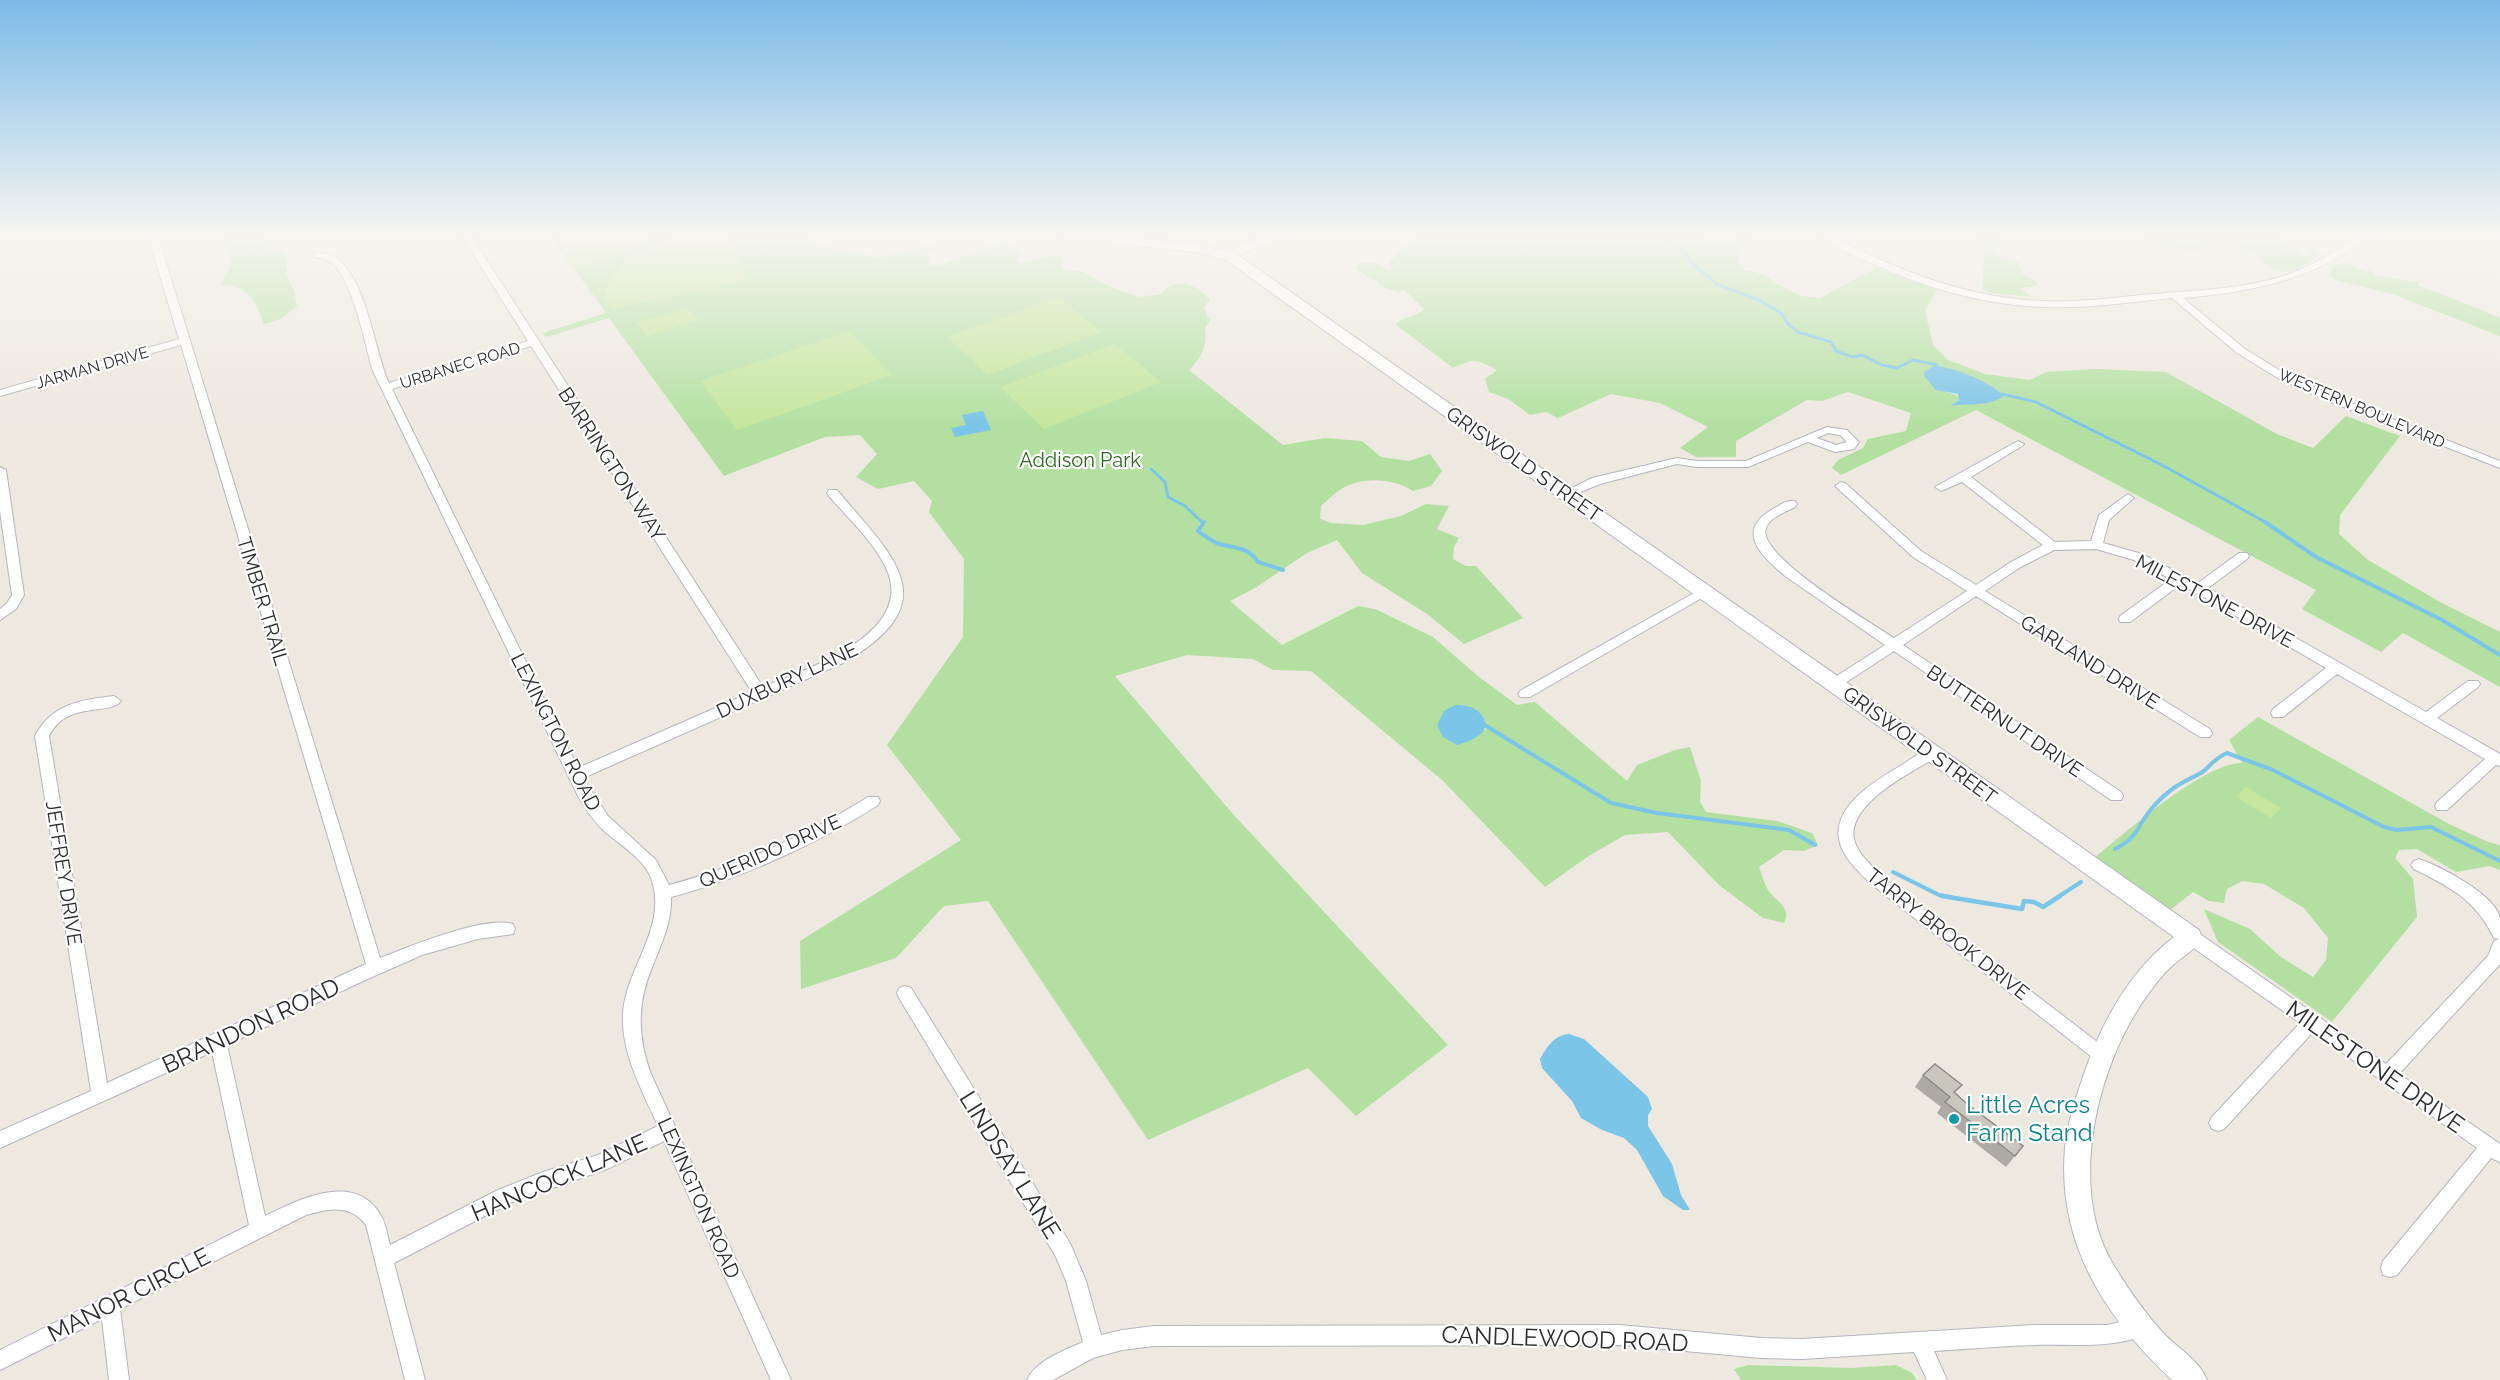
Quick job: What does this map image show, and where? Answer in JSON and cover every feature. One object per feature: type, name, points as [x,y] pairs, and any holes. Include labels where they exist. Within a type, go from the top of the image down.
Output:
[{"type":"main road","name":"GRISWOLD STREET","points":[[1286,297],[2191,937]]},
{"type":"main road","points":[[2191,937],[2135,990],[2103,1056],[2086,1100],[2078,1138],[2079,1199],[2085,1234],[2100,1271],[2116,1300],[2138,1328],[2193,1380]]},
{"type":"street","name":"TIMBER TRAIL","points":[[171,297],[375,969]]},
{"type":"street","name":"LEXINGTON ROAD","points":[[356,297],[365,318],[373,358],[386,387],[575,775],[599,816],[649,860],[659,879],[663,893],[662,923],[634,994],[631,1027],[636,1059],[781,1380]]},
{"type":"street","name":"BARRINGTON WAY","points":[[505,297],[760,694]]},
{"type":"street","points":[[1990,297],[2043,304],[2156,297]]},
{"type":"street","name":"WESTERN BOULEVARD","points":[[2177,297],[2233,345],[2285,378],[2332,399],[2500,465]]},
{"type":"street","name":"JARMAN DRIVE","points":[[0,393],[184,341]]},
{"type":"street","name":"URBANEC ROAD","points":[[386,387],[534,342]]},
{"type":"street","points":[[1566,494],[1596,481],[1677,461],[1697,464],[1748,464],[1807,438]]},
{"type":"street","points":[[1941,487],[1963,477],[2018,444]]},
{"type":"street","points":[[0,470],[18,595],[12,606],[0,616]]},
{"type":"street","points":[[1963,477],[2052,546]]},
{"type":"street","name":"GARLAND DRIVE","points":[[1841,486],[1917,554],[2205,733]]},
{"type":"street","name":"DUXBURY LANE","points":[[575,775],[850,654],[877,633],[893,611],[897,594],[894,571],[833,493]]},
{"type":"street","points":[[2096,545],[2103,518],[2128,498]]},
{"type":"street","name":"BUTTERNUT DRIVE","points":[[1791,504],[1765,519],[1760,528],[1759,540],[1766,553],[1789,573],[2116,796]]},
{"type":"street","name":"MILESTONE DRIVE","points":[[1834,684],[2015,565],[2052,546],[2096,545],[2138,558],[2180,578],[2498,759]]},
{"type":"street","points":[[2198,589],[2243,556]]},
{"type":"street","points":[[2125,619],[2180,578]]},
{"type":"street","points":[[1525,694],[1703,592]]},
{"type":"street","points":[[2278,713],[2336,667]]},
{"type":"street","points":[[2426,719],[2473,684]]},
{"type":"street","name":"JEFFREY DRIVE","points":[[100,1094],[42,736],[46,725],[58,716],[90,704],[114,701]]},
{"type":"street","name":"TARRY BROOK DRIVE","points":[[1930,754],[1862,801],[1852,811],[1845,827],[1845,837],[1851,853],[1876,880],[2103,1056]]},
{"type":"street","points":[[2442,806],[2498,759]]},
{"type":"street","name":"QUERIDO DRIVE","points":[[663,893],[748,866],[840,821],[873,801]]},
{"type":"street","points":[[2419,865],[2474,897],[2493,917],[2500,933]]},
{"type":"street","name":"BRANDON ROAD","points":[[0,1140],[375,969],[448,939],[481,930],[507,929]]},
{"type":"street","name":"MILESTONE DRIVE","points":[[2191,937],[2495,1151]]},
{"type":"street","points":[[2387,1075],[2494,960],[2500,946]]},
{"type":"street","name":"LINDSAY LANE","points":[[904,993],[1062,1250],[1076,1281],[1094,1346]]},
{"type":"street","points":[[2218,1124],[2311,1023]]},
{"type":"street","points":[[218,1041],[259,1229]]},
{"type":"street","name":"HANCOCK LANE","points":[[385,1258],[504,1196],[601,1163],[668,1130]]},
{"type":"street","points":[[2390,1268],[2495,1151]]},
{"type":"street","name":"MANOR CIRCLE","points":[[0,1360],[314,1203],[348,1199],[370,1214],[377,1229],[415,1380]]},
{"type":"street","points":[[111,1304],[119,1380]]},
{"type":"street","name":"CANDLEWOOD ROAD","points":[[1037,1380],[1059,1364],[1094,1346],[1116,1340],[1154,1336],[1620,1335],[1761,1348],[1802,1349],[2036,1335],[2107,1335],[2138,1328]]},
{"type":"street","points":[[1920,1343],[1937,1380]]},
{"type":"green space","points":[[251,297],[295,297],[297,306],[281,319],[264,324]]},
{"type":"green space","name":"Addison Park","points":[[595,297],[1208,297],[1210,299],[1204,308],[1210,321],[1205,328],[1203,351],[1189,370],[1283,445],[1325,438],[1362,441],[1381,457],[1409,461],[1430,454],[1442,471],[1431,486],[1413,491],[1396,483],[1377,480],[1348,485],[1321,506],[1320,518],[1330,523],[1363,525],[1401,516],[1426,504],[1449,506],[1437,529],[1459,538],[1454,547],[1453,559],[1466,566],[1476,566],[1523,618],[1464,644],[1427,614],[1362,573],[1337,540],[1307,553],[1255,588],[1230,601],[1282,645],[1358,606],[1375,609],[1433,637],[1479,677],[1517,705],[1535,702],[1627,781],[1637,765],[1675,750],[1690,747],[1701,781],[1700,802],[1706,812],[1777,821],[1812,833],[1818,845],[1804,851],[1784,850],[1759,867],[1768,890],[1785,909],[1784,923],[1763,918],[1719,885],[1668,832],[1625,835],[1587,857],[1545,887],[1442,780],[1311,671],[1273,670],[1253,659],[1187,655],[1115,676],[1232,813],[1448,1045],[1356,1116],[1308,1068],[1148,1140],[988,901],[944,906],[896,958],[801,989],[800,941],[961,840],[887,745],[963,637],[964,559],[929,512],[932,501],[914,481],[878,489],[856,477],[877,454],[860,435],[825,437],[724,476],[609,318],[546,337],[543,333],[606,313]],"holes":[[[1455,705],[1467,706],[1481,714],[1486,730],[1437,725]]]},
{"type":"green space","points":[[606,297],[668,297],[612,309]]},
{"type":"green space","points":[[1058,297],[1101,332],[987,375],[947,337]]},
{"type":"green space","points":[[1412,297],[1933,297],[1925,311],[1933,345],[1948,360],[1985,374],[2030,380],[2046,372],[2096,369],[2166,372],[2277,434],[2313,448],[2346,416],[2400,436],[2340,515],[2339,534],[2368,560],[2440,602],[2500,632],[2500,687],[2403,633],[2381,652],[2302,609],[2316,590],[1976,410],[1841,475],[1832,468],[1838,460],[1863,448],[1868,439],[1906,431],[1911,413],[1848,392],[1822,401],[1807,400],[1736,441],[1736,457],[1696,457],[1680,448],[1708,427],[1660,403],[1611,394],[1558,418],[1546,412],[1530,415],[1508,399],[1489,392],[1485,379],[1497,370],[1475,361],[1453,368],[1395,324],[1424,309]],"holes":[[[1934,366],[1949,368],[1982,404],[1968,403],[1950,406],[1959,400],[1959,396],[1943,391]]]},
{"type":"green space","points":[[2401,297],[2450,297],[2470,305],[2500,318],[2500,336]]},
{"type":"green space","points":[[687,308],[698,320],[647,336],[637,323]]},
{"type":"green space","points":[[850,331],[892,375],[737,430],[700,381]]},
{"type":"green space","points":[[1115,344],[1161,382],[1044,429],[1000,387]]},
{"type":"green space","points":[[2258,717],[2449,824],[2500,845],[2500,870],[2489,866],[2456,872],[2417,849],[2399,850],[2395,858],[2413,879],[2417,917],[2332,1022],[2218,942],[2204,909],[2250,929],[2281,957],[2313,977],[2326,960],[2328,938],[2304,908],[2264,884],[2242,881],[2227,889],[2224,903],[2209,901],[2193,892],[2169,911],[2093,859],[2143,818],[2186,787],[2207,774],[2226,766],[2242,763],[2229,740]]},
{"type":"green space","points":[[2246,787],[2281,808],[2271,818],[2236,797]]},
{"type":"green space","points":[[1748,1365],[1851,1368],[1896,1365],[1912,1373],[1917,1380],[1741,1380],[1734,1369]]},
{"type":"water","points":[[1934,366],[1950,368],[1971,376],[2003,396],[1992,402],[1950,406],[1959,400],[1958,394],[1936,390],[1924,376],[1924,372]]},
{"type":"water","points":[[983,411],[991,430],[955,437],[951,428],[966,425],[962,415]]},
{"type":"water","points":[[1455,705],[1475,709],[1485,720],[1486,726],[1478,736],[1457,745],[1443,737],[1437,725],[1444,711]]},
{"type":"water","points":[[1569,1034],[1584,1039],[1648,1097],[1652,1109],[1648,1115],[1648,1126],[1672,1164],[1681,1195],[1690,1210],[1683,1210],[1663,1196],[1637,1150],[1624,1138],[1602,1130],[1581,1118],[1572,1101],[1542,1068],[1540,1059],[1548,1046],[1555,1039]]},
{"type":"building","points":[[1935,1064],[1962,1085],[1954,1092],[2023,1146],[2015,1156],[1945,1102],[1950,1097],[1923,1075]]},
{"type":"waterway","points":[[1752,297],[1781,313],[1788,324],[1798,332],[1831,342],[1836,351],[1853,357],[1862,355],[1882,365],[1897,368],[1913,360],[1937,365]]},
{"type":"waterway","points":[[2002,394],[2036,402],[2162,465],[2267,523]]},
{"type":"waterway","points":[[1151,469],[1165,482],[1168,497],[1185,506],[1203,523]]},
{"type":"waterway","points":[[1204,522],[1198,531],[1211,540],[1246,551],[1258,562],[1283,570]]},
{"type":"waterway","points":[[2265,522],[2316,557],[2442,620],[2500,655]]},
{"type":"waterway","points":[[1483,724],[1611,803],[1657,813],[1789,830],[1815,845]]},
{"type":"waterway","points":[[2115,849],[2129,840],[2152,808],[2164,796],[2201,773],[2227,753],[2273,770],[2384,827],[2397,830],[2431,827],[2500,861]]},
{"type":"waterway","points":[[1893,872],[1939,895],[1951,897]]},
{"type":"waterway","points":[[2058,897],[2081,882]]},
{"type":"waterway","points":[[1942,896],[2022,909],[2024,901],[2034,902],[2043,907],[2060,896]]},
{"type":"place","name":"Little Acres Farm Stand","points":[[1954,1119]]}]
